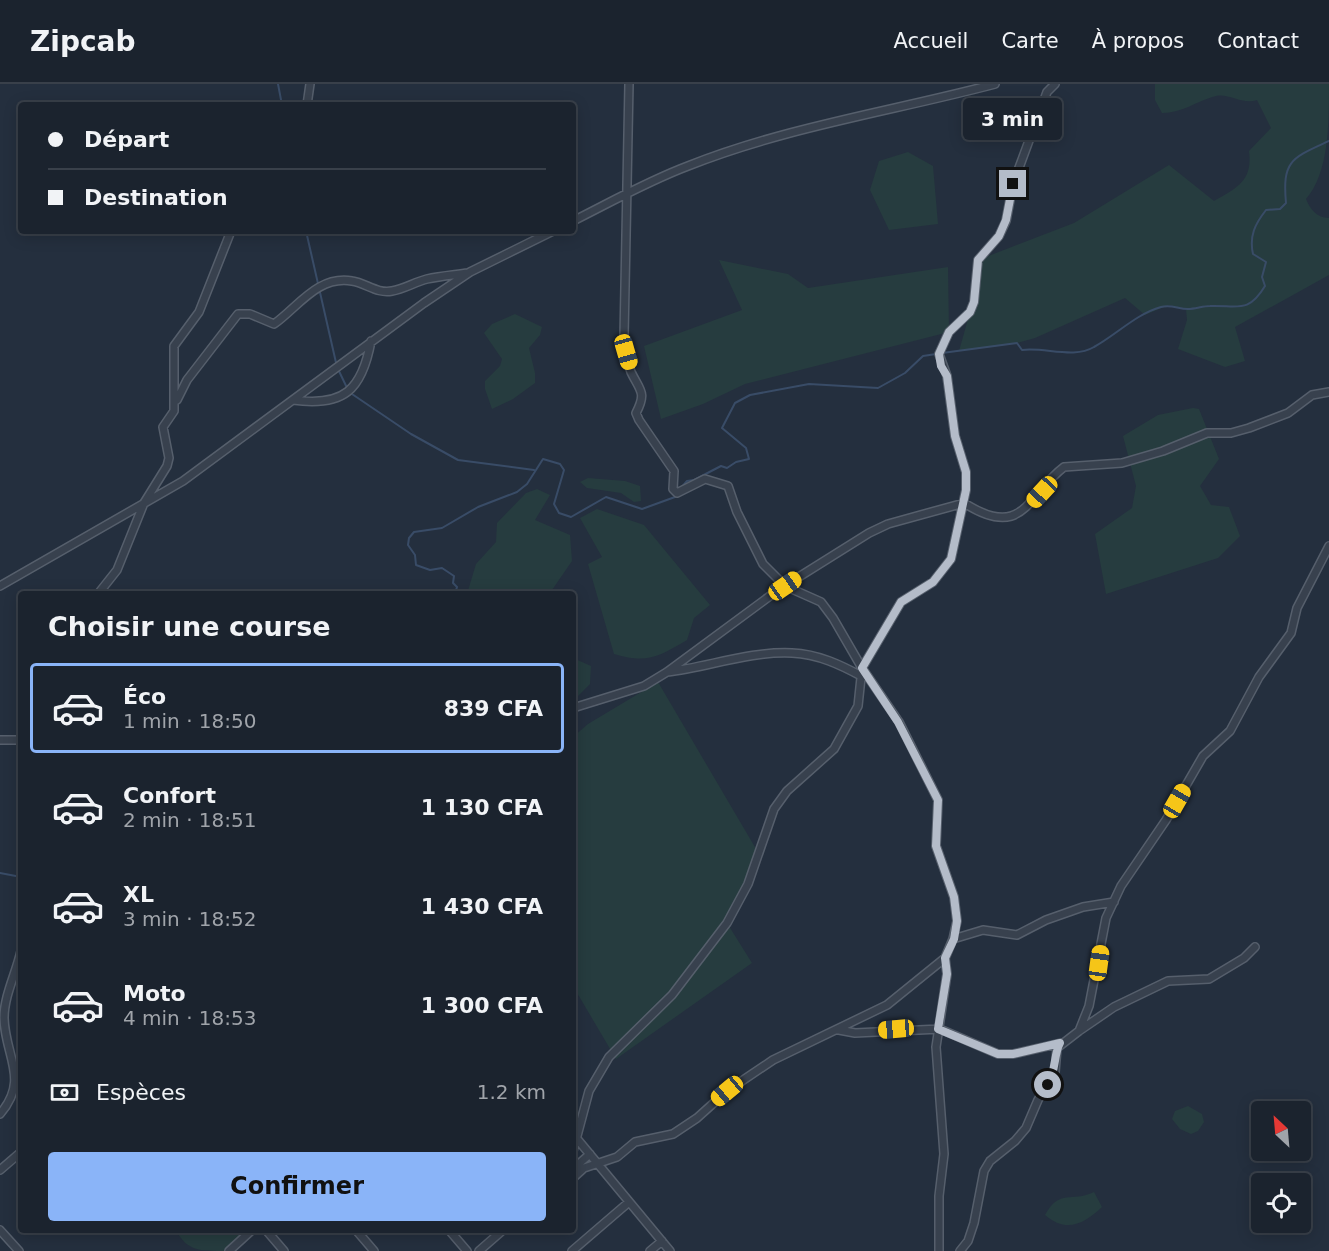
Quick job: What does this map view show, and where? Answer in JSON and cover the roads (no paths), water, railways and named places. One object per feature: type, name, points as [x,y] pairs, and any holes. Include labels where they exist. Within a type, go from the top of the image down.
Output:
[{"type":"street","points":[[307,102],[310,84]]},
{"type":"street","points":[[576,1175],[584,1168],[599,1165],[617,1157],[634,1142],[673,1134],[697,1118],[727,1091],[773,1060],[887,1005],[945,958],[954,939],[957,921],[954,897],[936,846],[938,800],[898,722],[870,681],[861,672],[833,618],[821,602],[785,586],[763,564],[737,512],[728,486],[705,479],[677,493],[673,489],[674,471],[636,413],[642,401],[642,390],[631,371],[624,338],[629,84]]},
{"type":"street","points":[[576,219],[626,193],[688,166],[739,148],[995,84]]},
{"type":"street","points":[[576,1134],[589,1091],[609,1057],[672,995],[726,923],[748,884],[774,808],[787,790],[834,749],[858,706],[861,672],[901,602],[933,582],[951,559],[964,503],[966,472],[955,436],[947,376],[941,366],[939,354],[949,332],[970,312],[974,302],[978,260],[999,236],[1006,220],[1013,184],[1047,92],[1054,84]]},
{"type":"street","points":[[100,591],[117,570],[144,503],[167,466],[169,458],[163,427],[174,411],[174,346],[199,312],[230,234]]},
{"type":"street","points":[[0,586],[193,474],[371,341],[470,272],[547,234]]},
{"type":"street","points":[[174,404],[187,380],[238,314],[250,314],[274,324],[290,312],[306,294],[342,280],[353,281],[381,292],[393,291],[425,279],[470,272]]},
{"type":"street","points":[[293,400],[325,402],[349,392],[358,383],[366,367],[371,341]]},
{"type":"street","points":[[576,707],[644,686],[834,553],[888,524],[964,503],[988,515],[1018,514],[1026,509],[1064,467],[1122,463],[1163,451],[1206,433],[1231,432],[1260,424],[1288,412],[1312,395],[1329,392]]},
{"type":"street","points":[[1079,1031],[1089,1006],[1106,918],[1114,902],[1203,756],[1230,731],[1259,677],[1291,633],[1297,608],[1329,546]]},
{"type":"street","points":[[667,672],[700,668],[729,660],[791,653],[834,662],[861,672]]},
{"type":"street","points":[[0,740],[18,740]]},
{"type":"street","points":[[954,939],[983,930],[1017,935],[1046,920],[1083,907],[1114,902]]},
{"type":"street","points":[[837,1030],[855,1033],[938,1029],[998,1054],[1013,1054],[1060,1043],[1114,1007],[1168,981],[1209,978],[1244,958],[1255,947]]},
{"type":"street","points":[[939,1251],[939,1196],[944,1154],[936,1058],[947,974],[945,958]]},
{"type":"street","points":[[0,1114],[14,1094],[15,1067],[4,1020],[5,1004],[18,961]]},
{"type":"street","points":[[960,1251],[968,1241],[974,1223],[984,1171],[990,1161],[1015,1142],[1026,1128],[1038,1100],[1055,1072],[1056,1052],[1060,1043]]},
{"type":"street","points":[[576,1138],[670,1251]]},
{"type":"street","points":[[576,1166],[590,1154]]},
{"type":"street","points":[[0,1170],[18,1155]]},
{"type":"street","points":[[572,1251],[629,1202]]},
{"type":"street","points":[[229,1251],[249,1233]]},
{"type":"street","points":[[269,1233],[284,1251]]},
{"type":"street","points":[[359,1233],[374,1251]]},
{"type":"street","points":[[452,1233],[467,1251]]},
{"type":"street","points":[[479,1251],[500,1233]]},
{"type":"street","points":[[2,1236],[19,1251]]},
{"type":"street","points":[[650,1251],[662,1241]]},
{"type":"waterway","points":[[278,84],[281,102]]},
{"type":"waterway","points":[[942,353],[1017,343],[1022,350],[1078,352],[1094,347],[1143,315],[1161,307],[1188,309],[1207,306],[1235,307],[1248,304],[1259,295],[1265,286],[1262,277],[1266,262],[1253,254],[1252,248],[1252,236],[1256,225],[1266,210],[1280,209],[1286,203],[1286,178],[1292,162],[1329,141]]},
{"type":"waterway","points":[[307,234],[337,367],[349,392],[411,434],[458,460],[534,470]]},
{"type":"waterway","points":[[680,489],[687,481],[694,480],[721,466],[727,468],[736,462],[749,459],[746,448],[722,428],[735,403],[750,395],[809,384],[878,388],[905,373],[923,356],[936,354]]},
{"type":"waterway","points":[[456,591],[457,587],[453,583],[454,576],[442,568],[430,570],[416,565],[415,555],[408,545],[409,538],[414,532],[442,528],[478,507],[517,492],[527,484],[543,459],[560,464],[564,470],[554,504],[559,513],[571,517],[606,497],[642,509],[675,497],[677,494]]},
{"type":"waterway","points":[[0,873],[18,876]]}]
